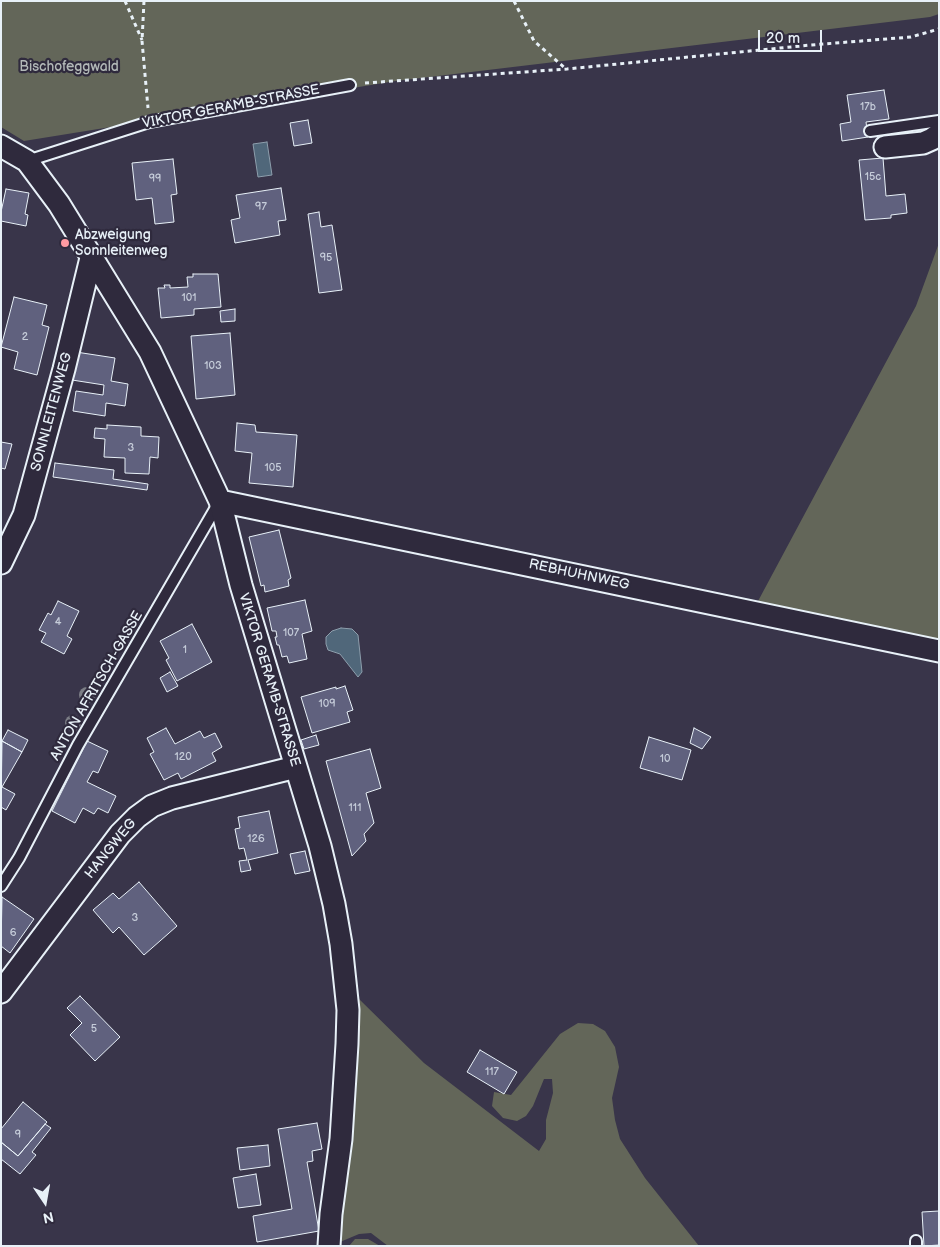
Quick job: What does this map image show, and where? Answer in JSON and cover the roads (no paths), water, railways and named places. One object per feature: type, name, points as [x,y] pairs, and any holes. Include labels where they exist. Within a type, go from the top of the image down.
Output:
[{"type":"street","points":[[885,147],[923,143],[939,134]]},
{"type":"street","name":"VIKTOR GERAMB-STRASSE","points":[[1,146],[27,161],[59,204],[150,352],[220,501],[241,585],[320,846],[334,904],[342,952],[348,1010],[341,1139],[331,1214],[329,1246]]},
{"type":"street","name":"SONNLEITENWEG","points":[[1,563],[24,516],[64,369],[91,258]]},
{"type":"street","name":"REBHUHNWEG","points":[[220,501],[939,650]]},
{"type":"street","name":"HANGWEG","points":[[1,992],[120,834],[137,817],[152,806],[172,798],[296,767]]},
{"type":"lane","name":"VIKTOR GERAMB-STRASSE","points":[[27,161],[149,122],[350,84]]},
{"type":"lane","points":[[870,131],[939,121]]},
{"type":"lane","name":"ANTON AFRITSCH-GASSE","points":[[1,886],[19,858],[78,745],[220,501]]},
{"type":"water","points":[[267,142],[272,175],[258,177],[253,144]]},
{"type":"water","points":[[341,628],[352,629],[358,635],[362,672],[358,677],[340,654],[328,650],[326,637],[332,631]]},
{"type":"place","name":"Abzweigung Sonnleitenweg","points":[[65,243]]},
{"type":"park label","name":"Bischofeggwald","points":[[69,67]]}]
